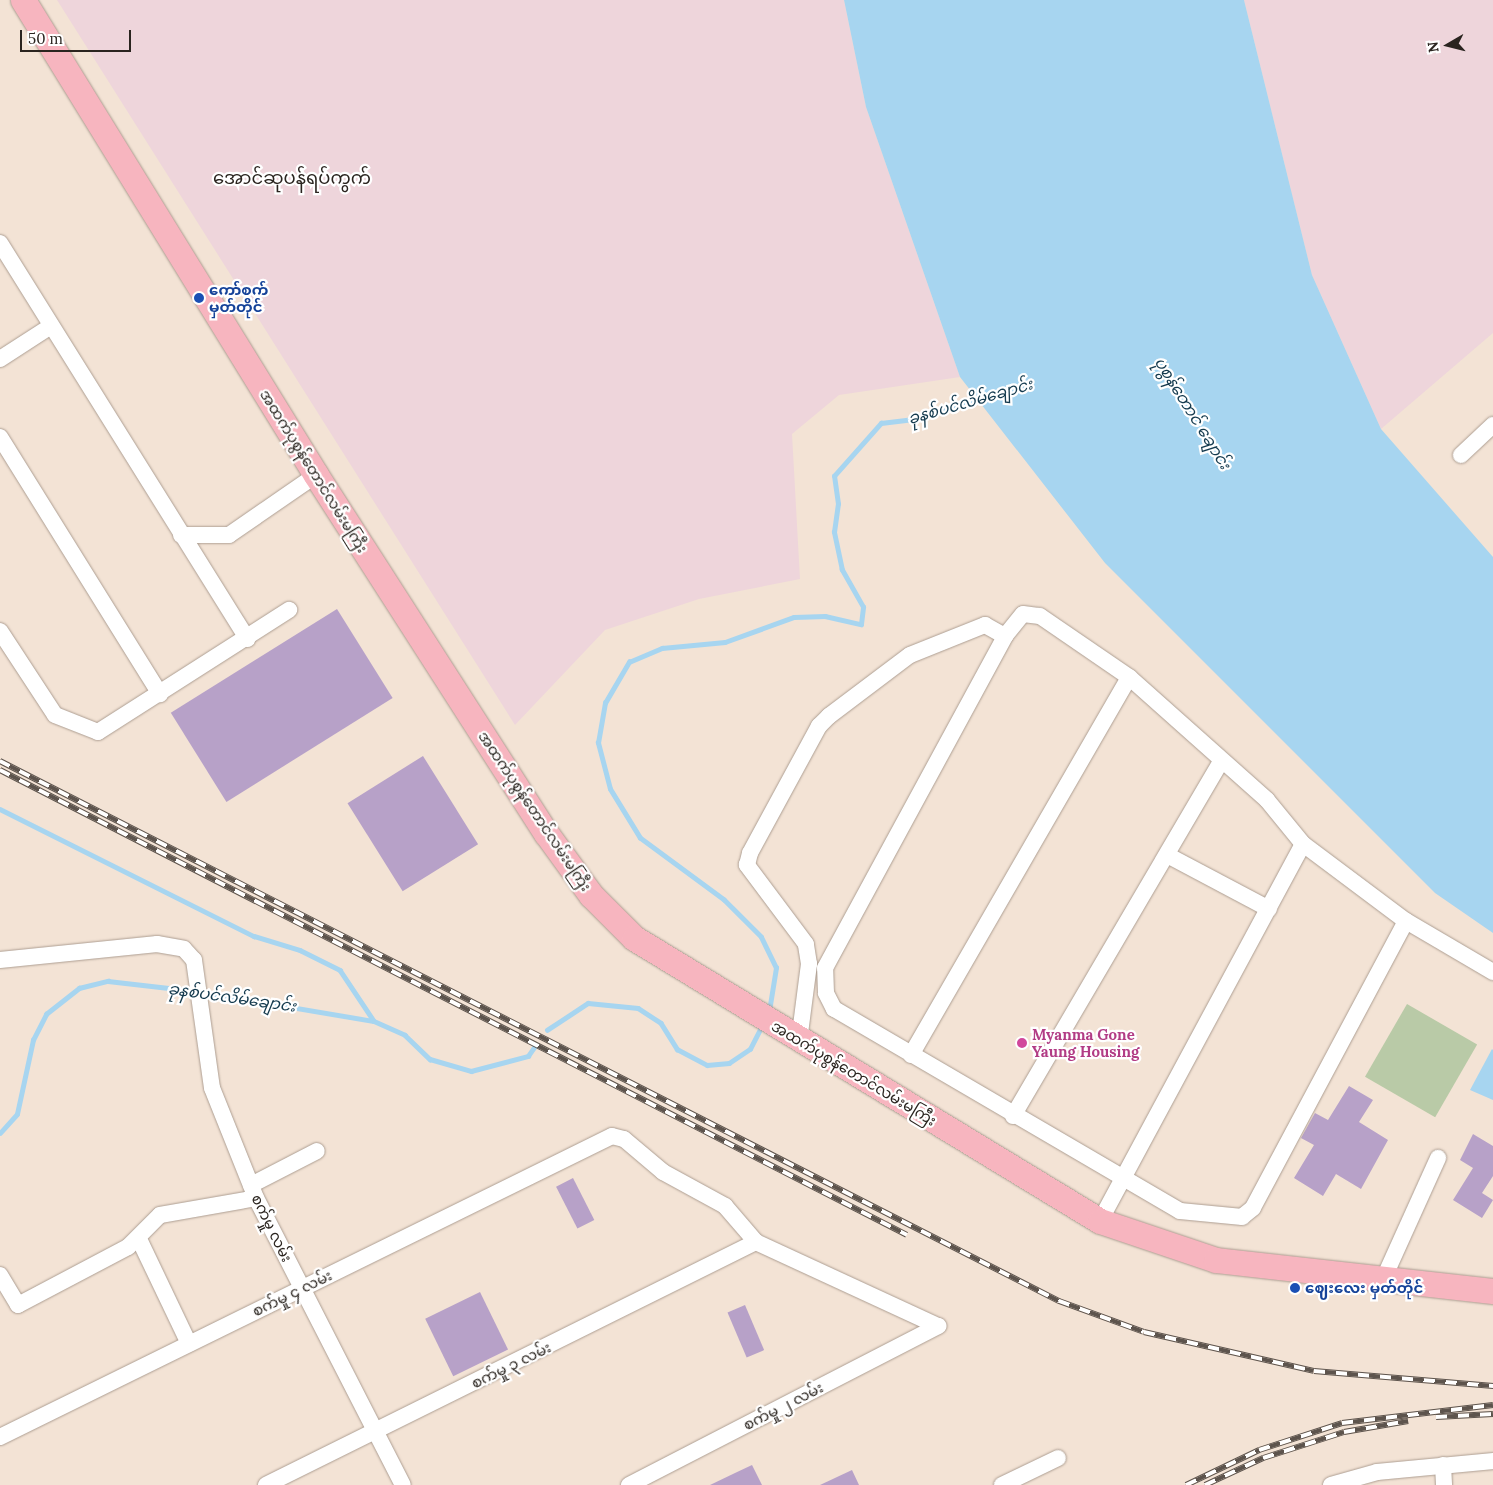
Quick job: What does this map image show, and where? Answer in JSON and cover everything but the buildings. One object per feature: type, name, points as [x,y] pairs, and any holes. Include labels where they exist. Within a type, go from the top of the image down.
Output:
[{"type":"main road","name":"အထက်ပုစွန်တောင်လမ်းမကြီး","points":[[23,0],[316,475],[546,833],[591,895],[634,938],[790,1035],[1100,1221],[1216,1260],[1493,1291]]},
{"type":"street","points":[[0,243],[247,639]]},
{"type":"street","points":[[0,359],[51,326]]},
{"type":"street","points":[[1461,455],[1493,425]]},
{"type":"street","points":[[0,438],[160,694]]},
{"type":"street","points":[[181,535],[229,535],[316,475]]},
{"type":"street","points":[[0,631],[55,715],[90,732],[98,732],[290,610]]},
{"type":"street","points":[[1406,921],[1253,1208],[1242,1217],[1180,1211],[1013,1116],[834,1009],[826,993],[825,968],[1004,636],[1023,614],[1040,616],[1129,677],[1267,800],[1303,844],[1406,921],[1493,972]]},
{"type":"street","points":[[790,1035],[809,964],[806,944],[747,865],[750,853],[819,726],[829,716],[910,655],[985,625],[1004,636]]},
{"type":"street","points":[[911,1055],[1129,677]]},
{"type":"street","points":[[1013,1116],[1170,856],[1221,761]]},
{"type":"street","points":[[1100,1221],[1303,844]]},
{"type":"street","points":[[1170,856],[1269,909]]},
{"type":"street","name":"စက်မှု လမ်း","points":[[0,960],[170,944],[184,949],[200,974],[212,1088],[253,1191],[403,1485]]},
{"type":"street","name":"စက်မှု ၄ လမ်း","points":[[0,1437],[584,1148],[612,1136],[624,1139],[663,1172],[725,1206],[748,1227],[756,1242]]},
{"type":"street","points":[[0,1275],[18,1305],[138,1239],[160,1215],[253,1191],[317,1151]]},
{"type":"street","points":[[1384,1280],[1438,1158]]},
{"type":"street","points":[[138,1239],[189,1344]]},
{"type":"street","name":"စက်မှု ၂ လမ်း","points":[[628,1485],[938,1326],[756,1242]]},
{"type":"street","name":"စက်မှု ၃ လမ်း","points":[[266,1485],[756,1242]]},
{"type":"street","points":[[1002,1485],[1058,1458]]},
{"type":"street","points":[[1338,1484],[1377,1472],[1493,1461]]},
{"type":"street","points":[[1443,1465],[1444,1485]]},
{"type":"shaded area","points":[[57,0],[844,0],[866,107],[960,377],[839,395],[792,434],[800,579],[699,599],[605,630],[515,725]]},
{"type":"shaded area","points":[[1244,0],[1493,0],[1493,333],[1381,429],[1312,275]]},
{"type":"green space","points":[[1407,1004],[1477,1044],[1435,1117],[1365,1077]]},
{"type":"water","name":"ပုစွန်တောင် ချောင်း","points":[[844,0],[1244,0],[1312,275],[1381,429],[1493,557],[1493,933],[1435,893],[1105,563],[960,377],[866,107]]},
{"type":"water","points":[[1493,1050],[1493,1100],[1470,1090]]},
{"type":"waterway","name":"ခုနစ်ပင်လိမ်ချောင်း","points":[[769,1011],[776,968],[761,937],[724,900],[640,838],[610,789],[598,743],[605,703],[629,662],[662,648],[725,642],[794,617],[825,616],[861,624],[863,607],[842,570],[834,532],[838,504],[834,476],[881,423],[920,418],[983,399]]},
{"type":"waterway","points":[[0,809],[254,936],[300,950],[340,970],[374,1021]]},
{"type":"waterway","name":"ခုနစ်ပင်လိမ်ချောင်း","points":[[0,1133],[17,1114],[33,1040],[46,1014],[79,988],[108,981],[194,991]]},
{"type":"waterway","name":"ခုနစ်ပင်လိမ်ချောင်း","points":[[202,992],[374,1021],[405,1035],[430,1059],[471,1071],[528,1056],[535,1046]]},
{"type":"waterway","name":"ခုနစ်ပင်လိမ်ချောင်း","points":[[547,1030],[588,1003],[638,1008],[661,1023],[677,1049],[707,1065],[729,1063],[750,1049],[762,1025]]},
{"type":"railway","points":[[0,761],[1059,1301],[1144,1332],[1314,1371],[1493,1386]]},
{"type":"railway","points":[[0,770],[907,1235]]},
{"type":"railway","points":[[1186,1485],[1259,1450],[1342,1423],[1493,1405]]},
{"type":"railway","points":[[1436,1417],[1493,1414]]},
{"type":"railway","points":[[1205,1485],[1263,1458],[1344,1432],[1408,1421]]},
{"type":"place","name":"ကော်စက် မှတ်တိုင်","points":[[199,298]]},
{"type":"place","name":"Myanma Gone Yaung Housing","points":[[1022,1043]]},
{"type":"place","name":"ဈေးလေး မှတ်တိုင်","points":[[1295,1288]]},
{"type":"district","name":"အောင်ဆုပန်ရပ်ကွက်","points":[[292,178]]}]
